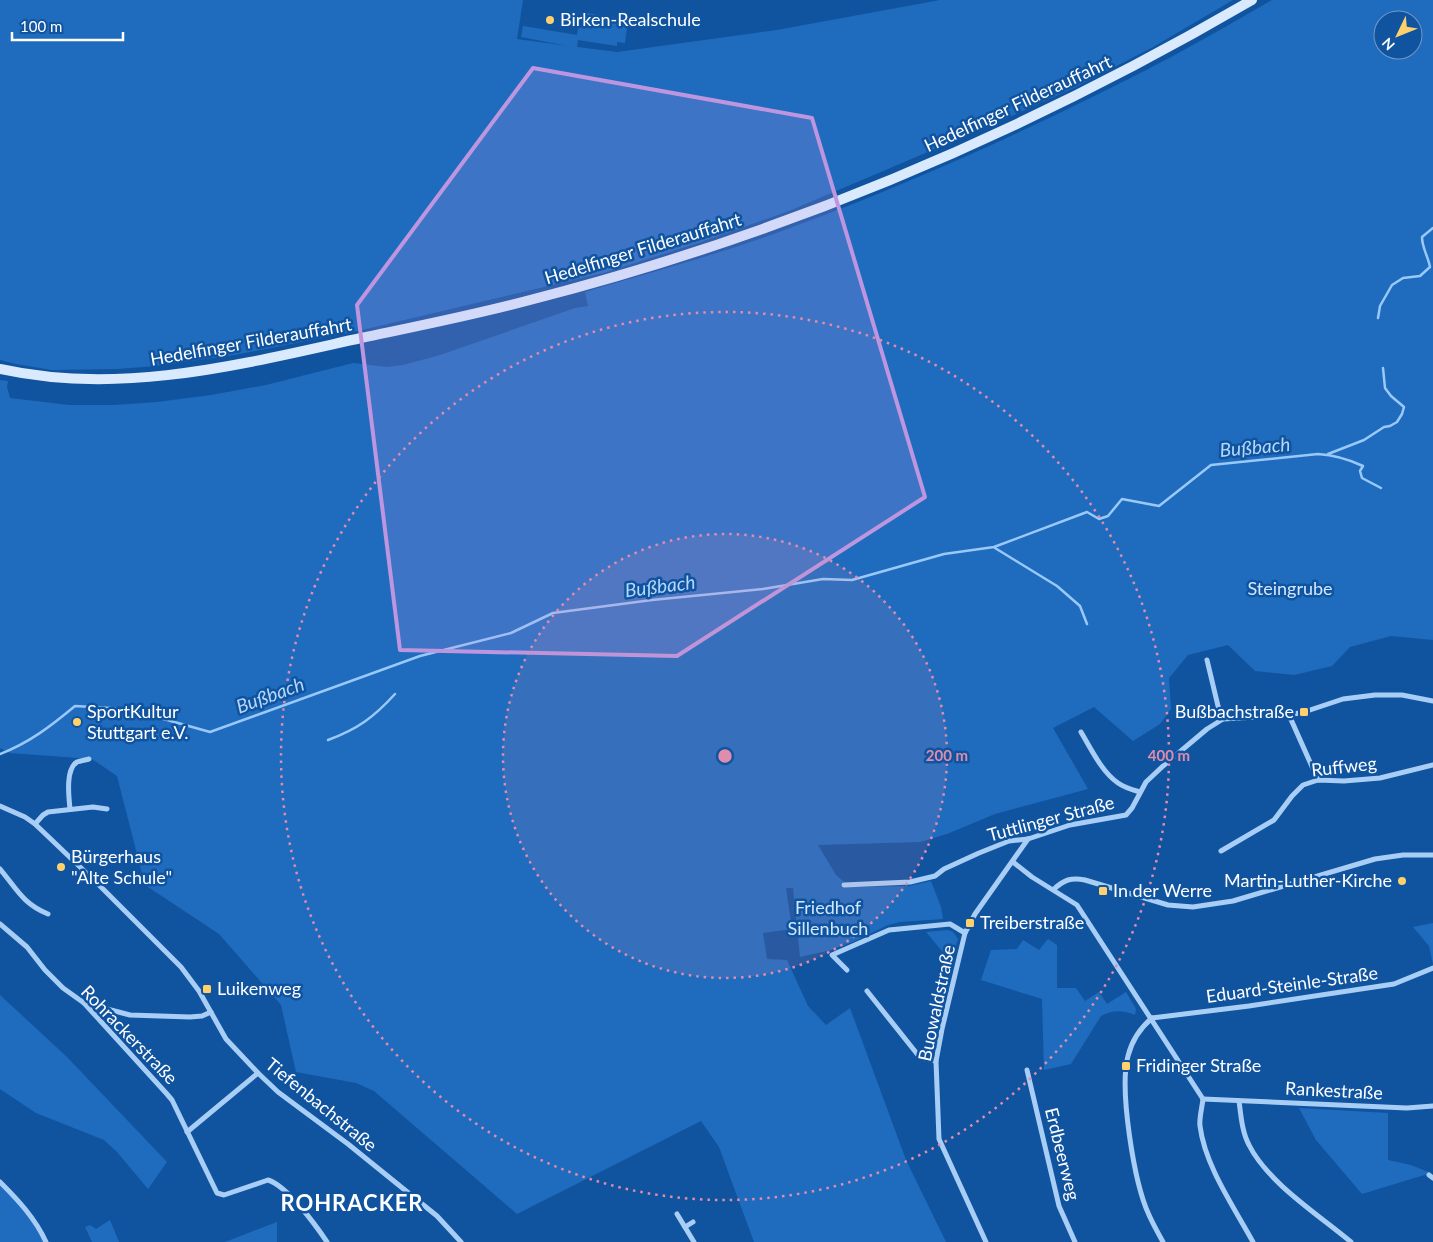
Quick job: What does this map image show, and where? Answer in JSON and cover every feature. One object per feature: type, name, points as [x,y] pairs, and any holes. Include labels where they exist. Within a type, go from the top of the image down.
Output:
[{"type":"main road","name":"Hedelfinger Filderauffahrt","points":[[0,369],[36,375],[84,379],[139,378],[200,372],[311,350],[495,309],[608,278],[744,236],[856,194],[941,159],[1080,95],[1183,40],[1252,0]]},
{"type":"street","points":[[1207,660],[1223,719],[1289,716],[1343,699],[1375,695],[1402,695],[1433,701]]},
{"type":"street","points":[[1289,716],[1318,780]]},
{"type":"street","name":"Tuttlinger Straße","points":[[844,885],[910,882],[935,876],[970,857],[1009,841],[1028,838],[1070,825],[1126,815],[1132,808],[1146,782],[1162,766],[1207,729],[1223,719]]},
{"type":"street","name":"Tuttlinger Straße","points":[[1081,732],[1100,763],[1113,779],[1122,785],[1140,792]]},
{"type":"street","points":[[70,809],[68,786],[72,767],[76,762],[89,759]]},
{"type":"street","name":"Ruffweg","points":[[1220,851],[1274,820],[1303,785],[1318,780],[1344,781],[1380,778],[1433,765]]},
{"type":"street","name":"Tiefenbachstraße","points":[[0,806],[25,817],[35,824],[101,886],[181,968],[199,991],[226,1039],[278,1092],[348,1144],[437,1216],[461,1242]]},
{"type":"street","points":[[35,824],[48,812],[93,806],[107,809]]},
{"type":"street","name":"Buowaldstraße","points":[[986,1242],[939,1139],[936,1061],[965,933],[975,914],[1028,838]]},
{"type":"street","points":[[1054,889],[1063,881],[1074,878],[1168,905],[1193,907],[1233,901],[1375,859],[1403,855],[1433,855]]},
{"type":"street","points":[[1013,862],[1032,877],[1077,905],[1152,1018],[1203,1099],[1200,1125],[1205,1147],[1214,1171],[1253,1242]]},
{"type":"street","points":[[0,869],[33,908],[48,914]]},
{"type":"street","name":"Rohrackerstraße","points":[[0,924],[27,947],[63,988],[84,1003],[172,1100],[217,1194],[224,1195],[268,1180],[275,1182],[316,1226],[327,1242]]},
{"type":"street","points":[[847,970],[832,954],[889,930],[950,924],[965,933]]},
{"type":"street","name":"Eduard-Steinle-Straße","points":[[1152,1018],[1250,1006],[1394,984],[1433,968]]},
{"type":"street","points":[[867,991],[918,1056],[925,1060],[936,1061]]},
{"type":"street","points":[[84,1003],[130,1015],[190,1017],[202,1016],[211,1012]]},
{"type":"street","points":[[1152,1018],[1141,1028],[1134,1039],[1128,1056],[1126,1066],[1126,1101],[1138,1181],[1148,1214],[1163,1242]]},
{"type":"street","name":"Erdbeerweg","points":[[1027,1070],[1059,1206],[1075,1242]]},
{"type":"street","points":[[186,1132],[258,1073]]},
{"type":"street","name":"Rankestraße","points":[[1203,1099],[1408,1108],[1433,1106]]},
{"type":"street","points":[[1239,1101],[1242,1124],[1248,1144],[1261,1165],[1280,1184],[1351,1242]]},
{"type":"street","points":[[0,1182],[29,1214],[46,1242]]},
{"type":"street","points":[[677,1214],[694,1242]]},
{"type":"street","points":[[685,1228],[693,1222]]},
{"type":"highlighted area","points":[[533,68],[812,118],[925,497],[677,656],[400,650],[357,305]]},
{"type":"green space","points":[[0,0],[523,0],[517,39],[568,46],[521,37],[523,26],[577,35],[581,12],[628,20],[625,43],[617,42],[617,46],[578,40],[577,47],[617,52],[777,30],[940,0],[1233,0],[1153,47],[1074,88],[996,123],[789,211],[607,272],[358,331],[234,355],[156,366],[52,370],[0,360]]},
{"type":"green space","points":[[1272,0],[1433,0],[1433,640],[1391,636],[1350,647],[1332,666],[1294,675],[1255,671],[1228,645],[1188,655],[1169,678],[1171,709],[1160,724],[1133,741],[1094,707],[1053,728],[1088,789],[995,814],[947,834],[920,842],[818,845],[836,875],[850,887],[909,886],[931,881],[941,907],[943,919],[900,922],[888,925],[853,942],[831,950],[800,957],[793,888],[786,888],[792,929],[763,933],[767,959],[787,960],[808,1006],[826,1025],[850,1008],[906,1160],[946,1242],[754,1242],[719,1147],[701,1121],[517,1214],[374,1091],[356,1083],[296,1072],[281,1005],[219,934],[145,885],[117,776],[92,759],[10,753],[0,748],[0,380],[8,381],[7,387],[10,398],[69,405],[115,405],[211,395],[266,385],[353,363],[387,367],[403,365],[440,355],[575,308],[588,306],[585,292],[745,244],[846,207],[1034,125],[1173,56]]},
{"type":"green space","points":[[1433,923],[1433,964],[1429,946],[1413,927]]},
{"type":"green space","points":[[948,930],[953,932],[958,939],[951,962],[926,932]]},
{"type":"green space","points":[[1048,939],[1057,945],[1057,988],[1076,988],[1085,1001],[1099,992],[1107,1004],[1126,992],[1136,1009],[1135,1015],[1118,1011],[1101,1016],[1071,1064],[1044,1070],[1042,999],[981,980],[991,950],[1017,949],[1023,940],[1039,950]]},
{"type":"green space","points":[[0,995],[67,1057],[167,1162],[148,1189],[117,1152],[104,1140],[36,1113],[0,1089]]},
{"type":"green space","points":[[1299,1108],[1388,1113],[1388,1160],[1411,1165],[1431,1173],[1362,1194],[1316,1140]]},
{"type":"green space","points":[[0,1183],[23,1208],[46,1242],[0,1242]]},
{"type":"green space","points":[[110,1220],[119,1242],[92,1242],[85,1227],[90,1225],[96,1229]]},
{"type":"green space","points":[[277,1222],[277,1242],[225,1242]]},
{"type":"waterway","name":"Bußbach","points":[[1378,318],[1380,306],[1392,285],[1403,278],[1420,276],[1430,267],[1422,237],[1433,228]]},
{"type":"waterway","name":"Bußbach","points":[[1328,454],[1364,440],[1384,427],[1397,422],[1404,407],[1385,388],[1383,368]]},
{"type":"waterway","name":"Bußbach","points":[[0,754],[21,745],[75,706],[128,709],[210,732],[420,656],[511,633],[553,613],[652,600],[763,589],[823,579],[852,580],[944,554],[994,547],[1087,512],[1099,519],[1108,516],[1122,499],[1159,506],[1211,465],[1318,454],[1341,458],[1363,466],[1360,471],[1362,478],[1381,488]]},
{"type":"waterway","points":[[995,548],[1057,586],[1080,606],[1087,624]]},
{"type":"waterway","points":[[328,740],[365,722],[395,694]]},
{"type":"place","name":"Birken-Realschule","points":[[550,20]]},
{"type":"place","name":"Bußbachstraße","points":[[1304,712]]},
{"type":"place","name":"SportKultur Stuttgart e.V.","points":[[77,722]]},
{"type":"place","name":"Bürgerhaus \"Alte Schule\"","points":[[61,867]]},
{"type":"place","name":"Martin-Luther-Kirche","points":[[1402,881]]},
{"type":"place","name":"In der Werre","points":[[1103,891]]},
{"type":"place","name":"Treiberstraße","points":[[970,923]]},
{"type":"place","name":"Luikenweg","points":[[207,989]]},
{"type":"place","name":"Fridinger Straße","points":[[1126,1066]]},
{"type":"district","name":"ROHRACKER","points":[[352,1203]]},
{"type":"park label","name":"Steingrube","points":[[1290,589]]},
{"type":"park label","name":"Friedhof Sillenbuch","points":[[828,918]]}]
